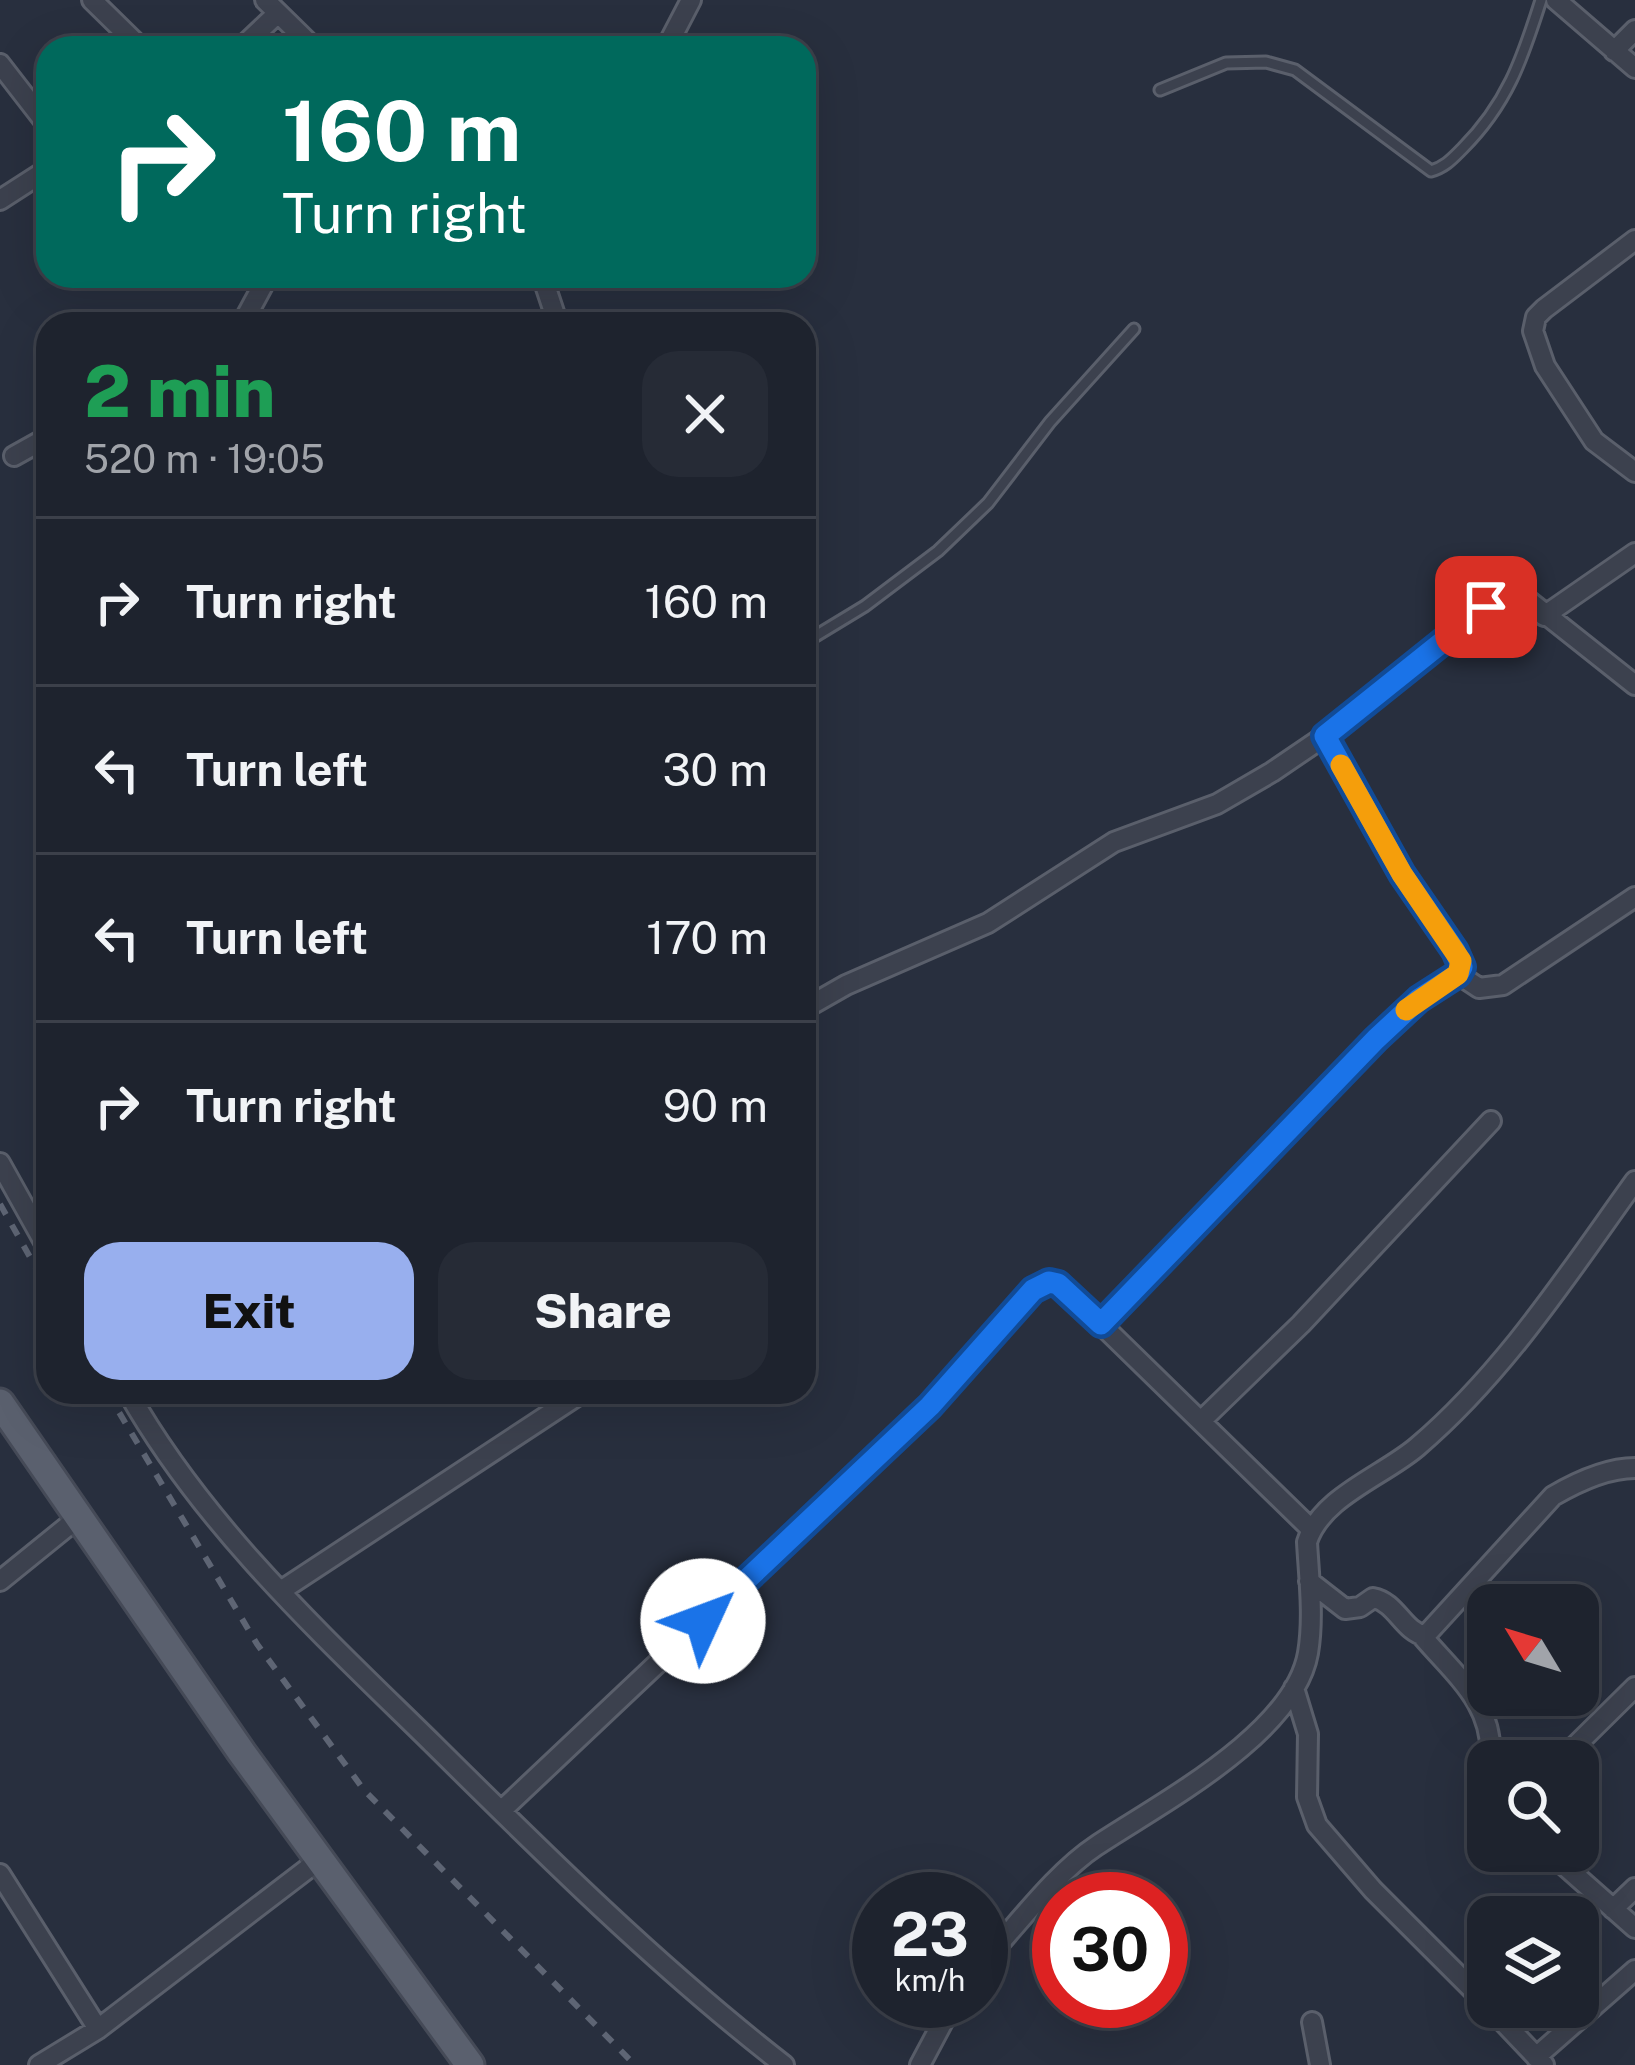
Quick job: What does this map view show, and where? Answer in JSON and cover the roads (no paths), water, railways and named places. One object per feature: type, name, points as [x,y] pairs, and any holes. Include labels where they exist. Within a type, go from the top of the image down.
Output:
[{"type":"main road","points":[[0,1403],[458,2060]]},
{"type":"street","points":[[92,0],[128,36]]},
{"type":"street","points":[[672,36],[691,0]]},
{"type":"street","points":[[1556,0],[1635,68]]},
{"type":"street","points":[[250,36],[271,6],[302,36]]},
{"type":"street","points":[[1614,51],[1635,30]]},
{"type":"street","points":[[0,64],[36,110]]},
{"type":"street","points":[[0,200],[36,177]]},
{"type":"street","points":[[1635,240],[1544,308],[1533,323],[1545,366],[1586,431],[1635,472]]},
{"type":"street","points":[[14,456],[36,444]]},
{"type":"street","points":[[1544,616],[1635,553]]},
{"type":"street","points":[[816,1002],[988,923],[1114,842],[1217,804],[1325,736],[1496,601],[1518,595],[1635,686]]},
{"type":"street","points":[[1101,1324],[1376,1039],[1462,967],[1402,874],[1325,736]]},
{"type":"street","points":[[1458,974],[1479,988],[1503,985],[1635,897]]},
{"type":"street","points":[[1201,1421],[1301,1324],[1491,1121]]},
{"type":"street","points":[[0,1162],[36,1228]]},
{"type":"street","points":[[1008,1936],[1092,1848],[1213,1773],[1294,1688],[1308,1655],[1307,1542],[1312,1528],[1334,1504],[1416,1448],[1469,1398],[1538,1315],[1635,1181]]},
{"type":"street","points":[[501,1811],[930,1406],[1033,1290],[1049,1282],[1058,1284],[1101,1324],[1312,1528]]},
{"type":"street","points":[[135,1404],[158,1446],[282,1590],[501,1811],[725,2019],[784,2065]]},
{"type":"street","points":[[282,1590],[566,1404]]},
{"type":"street","points":[[1422,1636],[1430,1634],[1553,1496],[1587,1480],[1635,1468]]},
{"type":"street","points":[[0,1581],[79,1517]]},
{"type":"street","points":[[1309,1581],[1345,1609],[1360,1607],[1373,1598],[1383,1600],[1422,1636],[1485,1714],[1492,1740]]},
{"type":"street","points":[[1582,1740],[1635,1687]]},
{"type":"street","points":[[1294,1688],[1308,1734],[1307,1797],[1317,1825],[1372,1890],[1467,1984]]},
{"type":"street","points":[[1617,1706],[1635,1721]]},
{"type":"street","points":[[39,2065],[98,2029],[319,1860]]},
{"type":"street","points":[[1572,1872],[1635,1928]]},
{"type":"street","points":[[0,1874],[98,2029]]},
{"type":"street","points":[[1613,1909],[1635,1888]]},
{"type":"street","points":[[1509,2028],[1540,2061],[1635,1970]]},
{"type":"street","points":[[1312,2022],[1320,2065]]},
{"type":"street","points":[[920,2065],[940,2028]]},
{"type":"lane","points":[[1160,90],[1226,63],[1266,62],[1295,70],[1431,171],[1447,164],[1478,133],[1513,84],[1541,0]]},
{"type":"lane","points":[[816,636],[866,605],[955,535],[988,503],[1050,422],[1134,329]]},
{"type":"railway","points":[[0,1204],[36,1268]]},
{"type":"railway","points":[[114,1404],[257,1644],[364,1790],[635,2065]]}]
